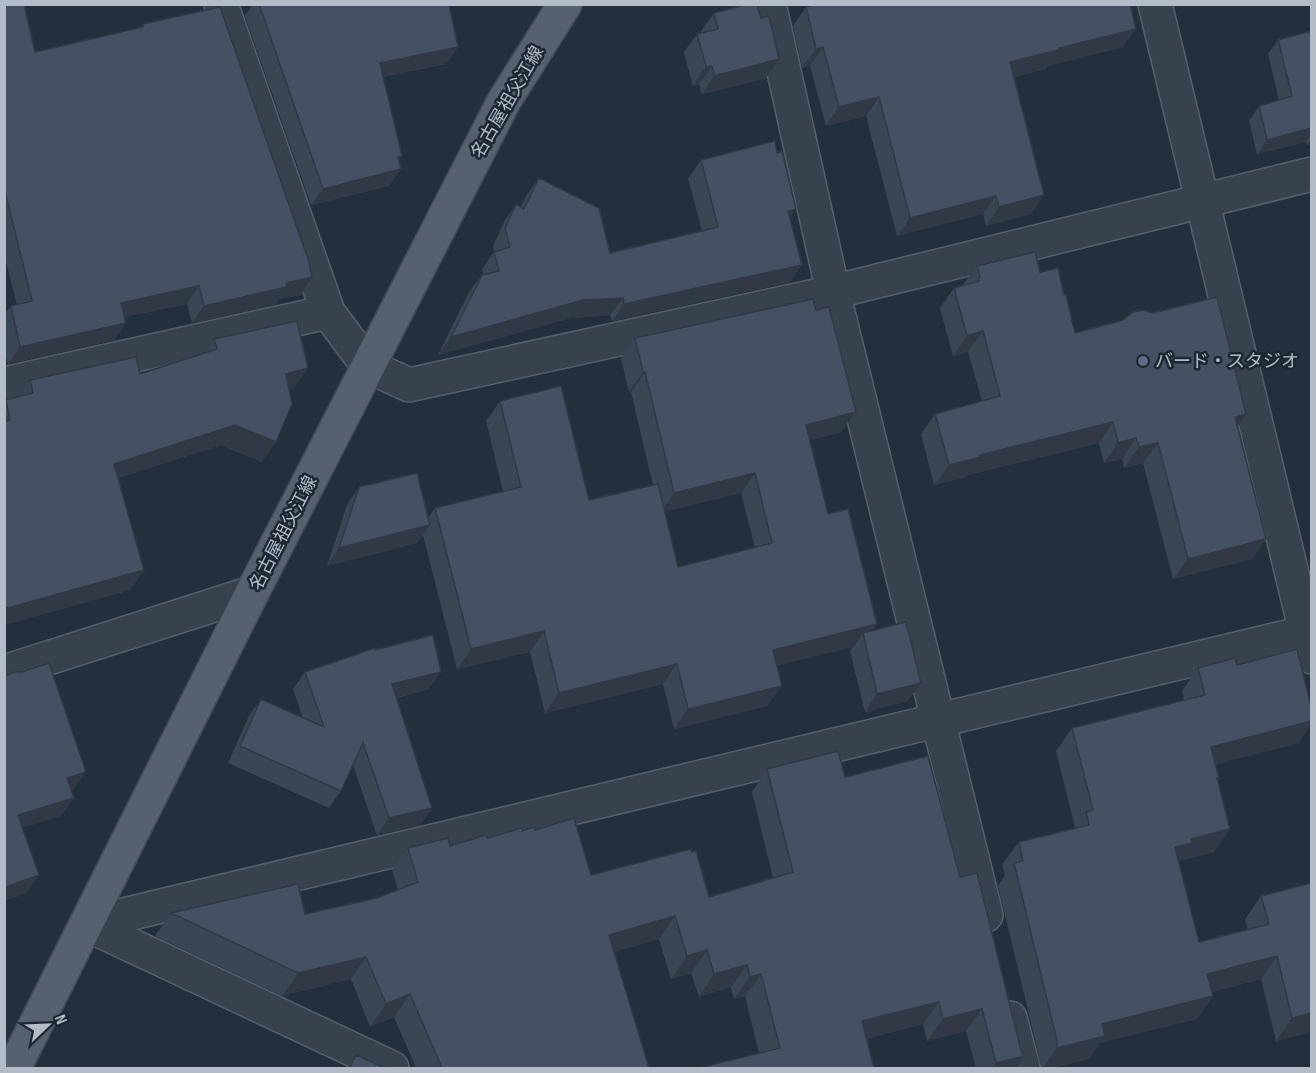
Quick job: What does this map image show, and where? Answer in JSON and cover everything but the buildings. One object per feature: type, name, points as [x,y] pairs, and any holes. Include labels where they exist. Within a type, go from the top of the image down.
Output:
[{"type":"main road","name":"名古屋祖父江線","points":[[14,1068],[252,593],[504,101],[565,4]]},
{"type":"street","points":[[221,4],[328,312],[368,366],[409,386],[833,292],[1311,174]]},
{"type":"street","points":[[769,4],[833,292],[992,941]]},
{"type":"street","points":[[87,924],[938,720],[1310,640],[1155,4]]},
{"type":"street","points":[[4,384],[328,312]]},
{"type":"street","points":[[4,672],[252,593]]},
{"type":"street","points":[[87,924],[392,1068]]},
{"type":"street","points":[[1003,987],[1023,1068]]},
{"type":"place","name":"バード・スタジオ","points":[[1143,361]]}]
